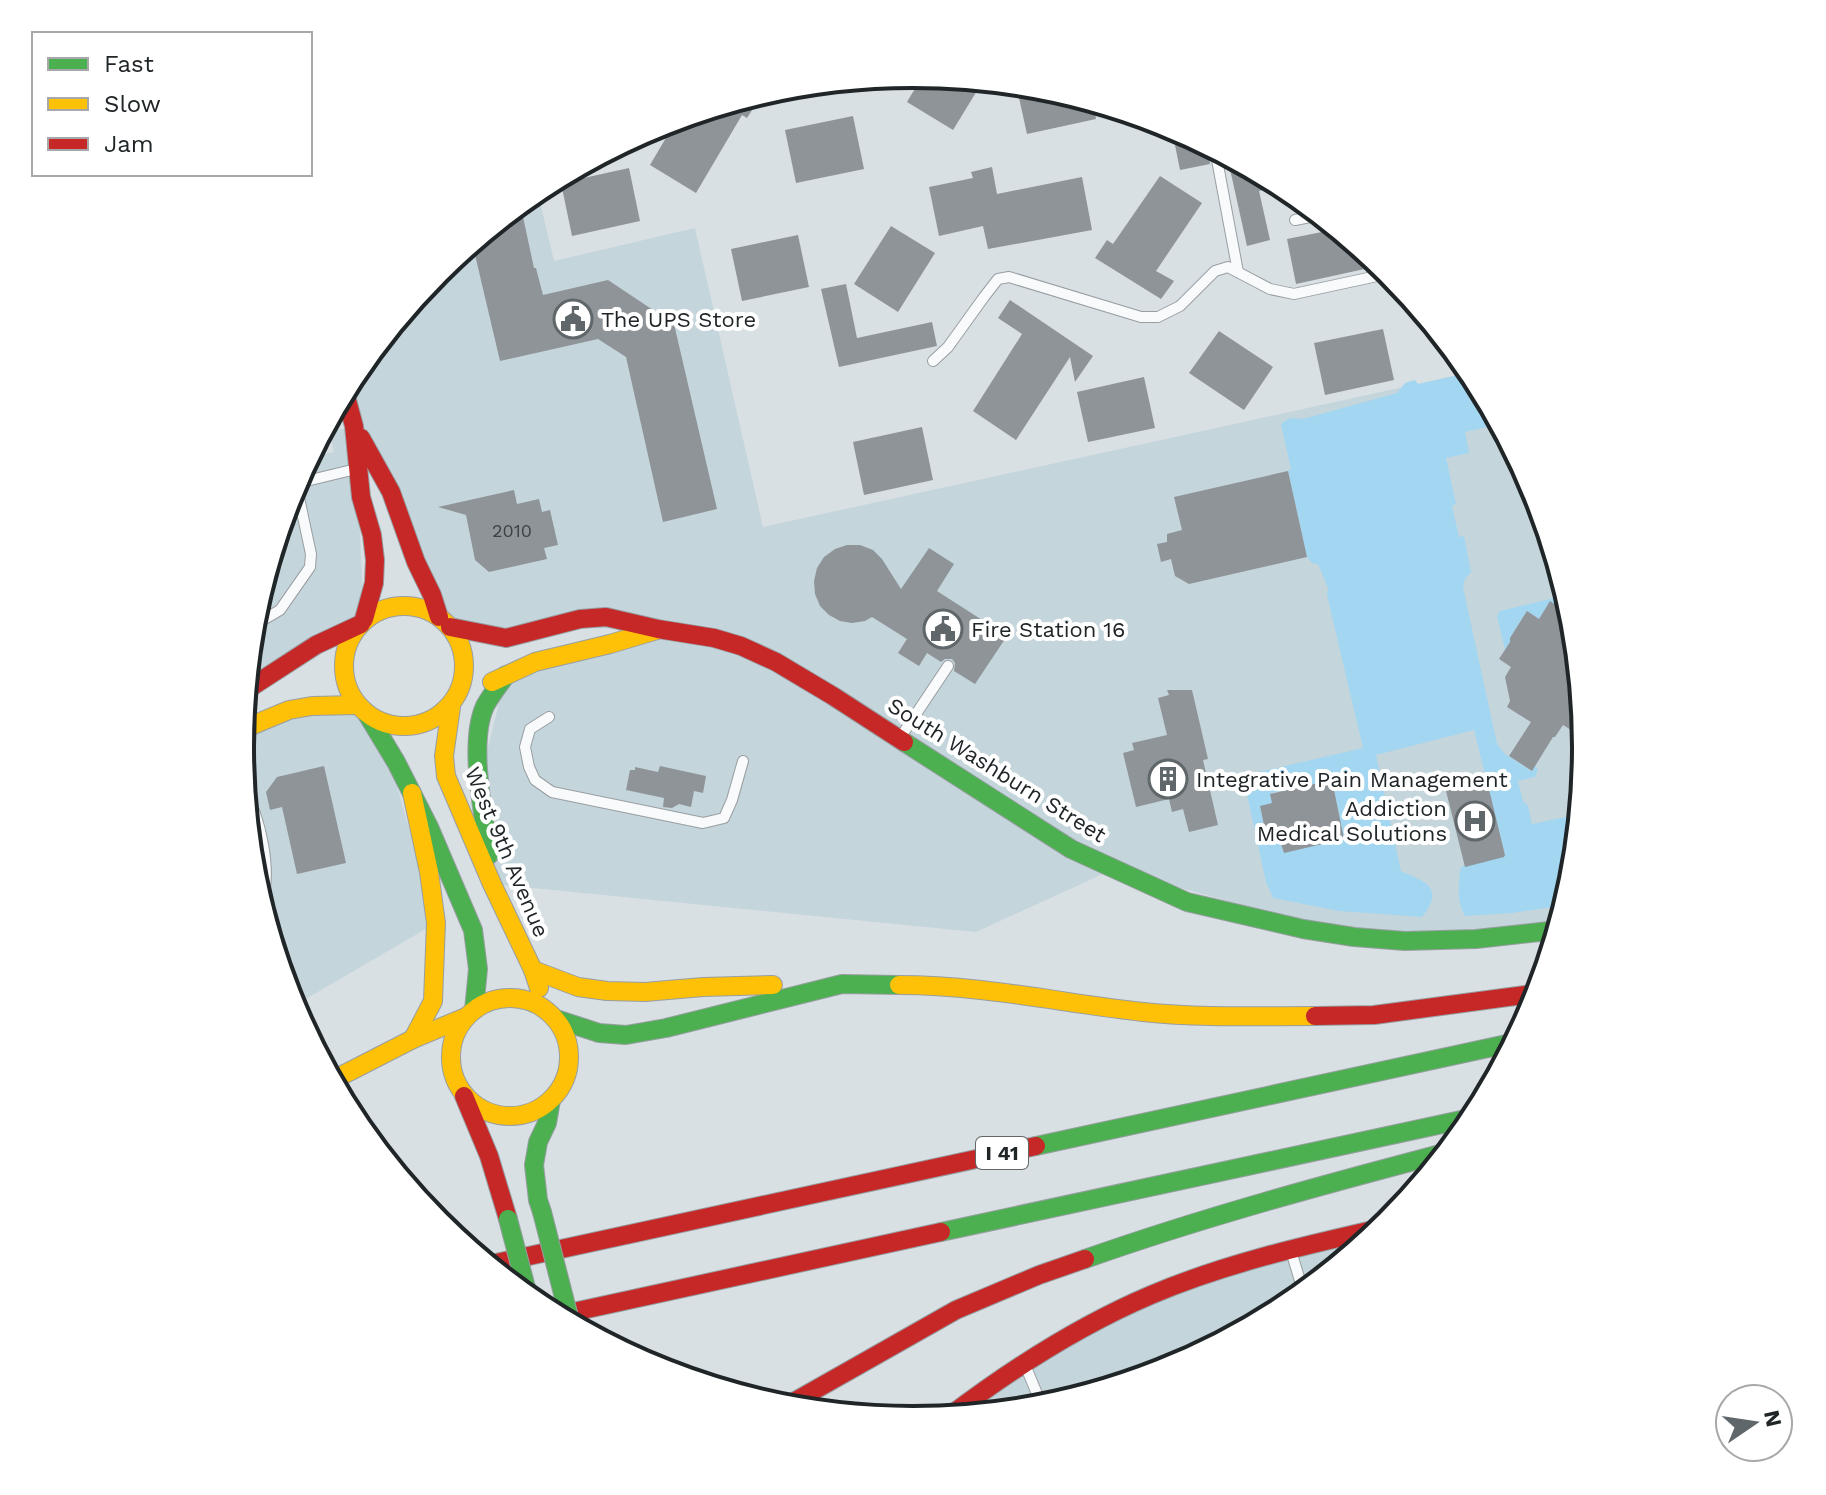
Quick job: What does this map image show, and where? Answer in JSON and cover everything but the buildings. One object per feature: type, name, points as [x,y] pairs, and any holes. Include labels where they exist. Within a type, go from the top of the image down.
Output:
[{"type":"main road","points":[[349,407],[354,426],[361,497],[372,535],[375,560],[374,583],[363,621],[349,642],[344,664],[347,685],[412,793],[473,930],[478,969],[470,1014],[455,1035],[451,1056],[454,1076],[489,1156],[524,1279]]},
{"type":"main road","points":[[255,724],[303,707],[362,709],[386,724],[408,727],[428,720],[453,703],[463,681],[465,662],[460,643],[444,622],[416,562],[391,492],[354,426]]},
{"type":"main road","points":[[257,683],[296,656],[380,610],[414,606],[444,622]]},
{"type":"main road","name":"South Washburn Street","points":[[444,622],[506,638],[580,619],[606,617],[714,638],[754,651],[899,738],[1071,849],[1187,902],[1303,929],[1354,937],[1476,939],[1546,931]]},
{"type":"main road","name":"South Washburn Street","points":[[453,703],[535,662],[658,629]]},
{"type":"main road","points":[[492,884],[477,755],[485,707],[506,675]]},
{"type":"main road","name":"West 9th Avenue","points":[[453,703],[444,756],[446,776],[552,1015]]},
{"type":"main road","points":[[412,793],[436,923],[433,1001],[413,1039]]},
{"type":"main road","points":[[533,970],[578,987],[607,991],[842,984],[938,985],[1145,1012],[1212,1017],[1374,1015],[1524,995]]},
{"type":"main road","points":[[341,1076],[491,1001],[511,998],[530,1001],[552,1015],[599,1033],[626,1035],[842,984]]},
{"type":"main road","points":[[464,1095],[490,1114],[507,1117],[523,1116],[551,1100],[560,1090],[569,1067],[567,1042],[552,1015]]},
{"type":"main road","name":"I 41","points":[[501,1262],[1501,1045]]},
{"type":"main road","points":[[551,1100],[534,1165],[538,1200],[567,1309]]},
{"type":"main road","points":[[572,1312],[1456,1121]]},
{"type":"main road","points":[[803,1397],[956,1310],[1039,1275],[1295,1192],[1430,1157]]},
{"type":"main road","points":[[964,1405],[1024,1363],[1112,1313],[1154,1294],[1218,1270],[1358,1233]]},
{"type":"main road","points":[[811,1398],[826,1384]]},
{"type":"lane","points":[[1218,163],[1238,272]]},
{"type":"lane","points":[[1295,220],[1305,218]]},
{"type":"lane","points":[[933,361],[948,347],[998,279],[1009,277],[1141,317],[1158,317],[1180,306],[1215,271],[1228,267],[1270,289],[1294,294],[1374,277]]},
{"type":"lane","points":[[311,480],[358,469]]},
{"type":"lane","points":[[266,618],[280,610],[310,567],[311,554],[300,505]]},
{"type":"lane","points":[[899,738],[948,666]]},
{"type":"lane","points":[[549,717],[530,729],[525,747],[535,780],[552,792],[703,823],[724,818],[743,761]]},
{"type":"lane","points":[[260,838],[266,876]]},
{"type":"lane","points":[[1290,1249],[1300,1281]]},
{"type":"lane","points":[[1024,1363],[1037,1395]]},
{"type":"shaded area","points":[[540,204],[554,261],[695,228],[763,527],[1457,375],[1504,456],[1538,536],[1560,619],[1567,661],[1571,704],[1571,791],[1560,876],[1546,930],[1354,937],[1114,869],[976,932],[492,884],[480,779],[506,675],[656,630],[450,627],[355,428],[364,619],[257,684],[266,619],[288,536],[323,455],[334,452],[331,439],[335,430],[354,426],[349,407],[390,346],[417,313],[478,252]]},
{"type":"shaded area","points":[[1457,375],[1489,427],[1465,432],[1469,453],[1446,458],[1456,504],[1452,506],[1459,537],[1464,536],[1471,572],[1463,587],[1497,744],[1505,754],[1531,771],[1535,766],[1538,770],[1535,777],[1518,781],[1532,824],[1569,816],[1553,907],[1465,916],[1462,910],[1459,899],[1460,869],[1464,865],[1505,855],[1474,730],[1376,755],[1401,871],[1425,883],[1432,893],[1429,907],[1422,917],[1339,911],[1273,898],[1266,882],[1244,781],[1246,775],[1363,748],[1327,595],[1328,588],[1318,564],[1307,557],[1281,425],[1288,419],[1303,419],[1397,393],[1405,383],[1415,380],[1418,384]],"holes":[[[1332,780],[1344,839],[1283,852],[1280,841],[1268,843],[1260,807],[1273,803],[1271,793]]]},
{"type":"shaded area","points":[[1555,598],[1557,606],[1550,602],[1539,619],[1527,611],[1505,650],[1497,616],[1500,611]]},
{"type":"shaded area","points":[[357,705],[384,741],[436,923],[304,1000],[288,959],[266,876],[255,791],[254,727]]},
{"type":"shaded area","points":[[1355,1237],[1314,1271],[1243,1319],[1165,1357],[1084,1385],[968,1405],[1112,1313]]},
{"type":"traffic: fast","points":[[489,855],[477,759],[478,739],[485,706],[506,675]]},
{"type":"traffic: fast","points":[[367,714],[429,827],[473,930],[478,969],[474,1010]]},
{"type":"traffic: fast","points":[[904,742],[1071,849],[1187,902],[1303,929],[1354,937],[1405,941],[1476,939],[1546,931]]},
{"type":"traffic: fast","points":[[556,1019],[599,1033],[626,1035],[842,984],[899,985]]},
{"type":"traffic: fast","points":[[1036,1146],[1501,1045]]},
{"type":"traffic: fast","points":[[542,1212],[534,1165],[551,1100]]},
{"type":"traffic: fast","points":[[941,1232],[1456,1121]]},
{"type":"traffic: fast","points":[[1085,1259],[1220,1215],[1429,1157]]},
{"type":"traffic: fast","points":[[542,1212],[567,1309]]},
{"type":"traffic: fast","points":[[508,1219],[524,1279]]},
{"type":"traffic: slow","points":[[404,606],[427,610],[447,623],[460,643],[464,666],[460,689],[447,709],[427,722],[404,726],[381,722],[361,709],[348,689],[344,666],[348,643],[361,623],[381,610],[404,606]]},
{"type":"traffic: slow","points":[[492,682],[535,662],[657,630]]},
{"type":"traffic: slow","points":[[255,724],[289,710],[357,705]]},
{"type":"traffic: slow","points":[[451,707],[444,756],[446,776],[539,988]]},
{"type":"traffic: slow","points":[[412,793],[436,923],[433,1001],[413,1039]]},
{"type":"traffic: slow","points":[[533,970],[578,987],[607,991],[773,985]]},
{"type":"traffic: slow","points":[[899,985],[991,991],[1164,1014],[1315,1016]]},
{"type":"traffic: slow","points":[[510,998],[533,1002],[552,1015],[565,1034],[569,1057],[565,1080],[552,1099],[533,1112],[510,1116],[487,1112],[468,1099],[455,1080],[451,1057],[455,1034],[468,1015],[487,1002],[510,998]]},
{"type":"traffic: slow","points":[[341,1076],[413,1039],[466,1017]]},
{"type":"traffic: jam","points":[[349,407],[354,426],[361,497],[372,535],[375,560],[374,583],[364,619]]},
{"type":"traffic: jam","points":[[361,438],[391,492],[439,617]]},
{"type":"traffic: jam","points":[[450,627],[506,638],[580,619],[606,617],[714,638],[776,662],[904,742]]},
{"type":"traffic: jam","points":[[257,683],[316,645],[361,624]]},
{"type":"traffic: jam","points":[[1315,1016],[1374,1015],[1524,995]]},
{"type":"traffic: jam","points":[[464,1096],[489,1156],[508,1219]]},
{"type":"traffic: jam","points":[[501,1262],[1036,1146]]},
{"type":"traffic: jam","points":[[572,1312],[941,1232]]},
{"type":"traffic: jam","points":[[965,1405],[1045,1350],[1151,1295],[1237,1264],[1358,1234]]},
{"type":"traffic: jam","points":[[802,1397],[956,1310],[1085,1259]]},
{"type":"place","name":"The UPS Store","points":[[573,319]]},
{"type":"place","name":"Fire Station 16","points":[[943,629]]},
{"type":"place","name":"Integrative Pain Management","points":[[1168,779]]},
{"type":"place","name":"Addiction Medical Solutions","points":[[1475,821]]}]
